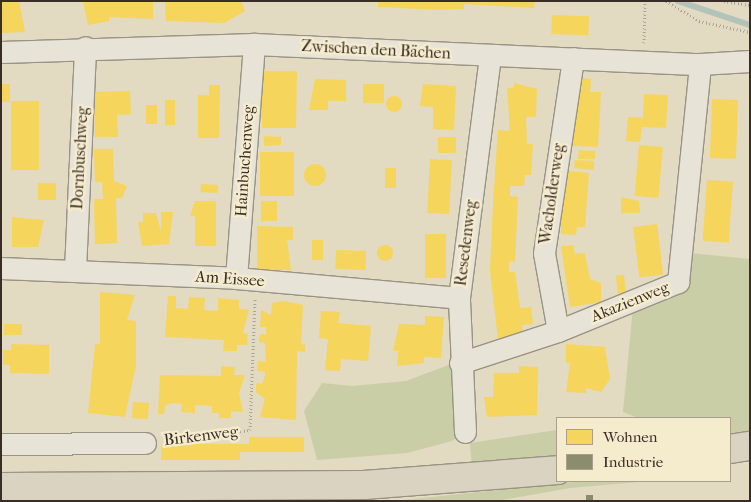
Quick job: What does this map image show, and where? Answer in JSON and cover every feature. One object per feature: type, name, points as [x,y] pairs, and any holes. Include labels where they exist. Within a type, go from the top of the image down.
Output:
[{"type":"main road","points":[[731,449],[750,446]]},
{"type":"main road","points":[[1,487],[364,485],[556,470]]},
{"type":"street","name":"Zwischen den Bächen","points":[[1,52],[85,47],[254,44],[572,58],[644,58],[700,64],[750,61]]},
{"type":"street","name":"Hainbuchenweg","points":[[246,279],[254,44]]},
{"type":"street","name":"Dornbuschweg","points":[[75,270],[85,47]]},
{"type":"street","name":"Resedenweg","points":[[465,432],[460,363],[459,298],[490,55]]},
{"type":"street","name":"Wacholderweg","points":[[558,331],[544,253],[572,58]]},
{"type":"street","name":"Akazienweg","points":[[460,363],[558,331],[678,282],[700,64]]},
{"type":"street","name":"Am Eissee","points":[[1,268],[246,279],[459,298]]},
{"type":"street","name":"Birkenweg","points":[[1,444],[145,443]]},
{"type":"path","points":[[644,58],[645,1]]},
{"type":"path","points":[[666,1],[699,21],[750,32]]},
{"type":"path","points":[[724,1],[750,5]]},
{"type":"path","name":"Birkenweg","points":[[145,443],[250,430],[246,279]]},
{"type":"green space","points":[[680,252],[750,259],[750,446],[731,449],[731,417],[636,417],[623,412],[633,307],[678,282]]},
{"type":"green space","points":[[454,363],[465,432],[452,441],[407,453],[317,460],[304,411],[322,383],[352,386],[406,381]]},
{"type":"green space","points":[[556,430],[556,470],[473,479],[470,443]]},
{"type":"green space","points":[[573,482],[639,482],[570,488],[496,501],[394,501]]},
{"type":"building: Wohnen","points":[[19,1],[25,32],[1,33],[1,2]]},
{"type":"building: Wohnen","points":[[83,1],[153,1],[153,19],[109,17],[109,21],[88,25]]},
{"type":"building: Wohnen","points":[[165,1],[241,1],[245,11],[224,23],[166,21]]},
{"type":"building: Wohnen","points":[[378,1],[535,1],[534,8],[464,4],[464,9],[438,10],[378,7]]},
{"type":"building: Wohnen","points":[[552,15],[589,16],[588,35],[551,34]]},
{"type":"building: Wohnen","points":[[262,71],[297,71],[296,128],[262,128],[262,117],[257,117],[257,105],[262,104],[262,91],[257,91]]},
{"type":"building: Wohnen","points":[[575,78],[591,79],[590,92],[601,92],[598,147],[573,146]]},
{"type":"building: Wohnen","points":[[315,79],[346,80],[346,101],[328,101],[328,110],[309,110]]},
{"type":"building: Wohnen","points":[[514,83],[537,89],[536,117],[526,117],[527,144],[533,144],[531,175],[525,175],[524,186],[510,186],[510,196],[518,197],[515,262],[509,261],[509,272],[515,272],[520,308],[531,307],[533,324],[522,325],[523,335],[498,339],[490,271],[493,204],[498,130],[510,131],[507,88],[514,88]]},
{"type":"building: Wohnen","points":[[1,84],[10,84],[10,102],[1,102]]},
{"type":"building: Wohnen","points":[[363,84],[384,84],[384,103],[363,103]]},
{"type":"building: Wohnen","points":[[423,84],[456,86],[454,130],[433,129],[433,107],[420,106]]},
{"type":"building: Wohnen","points":[[209,85],[220,85],[219,138],[198,138],[198,95],[209,95]]},
{"type":"building: Wohnen","points":[[130,91],[131,114],[117,115],[118,137],[95,137],[94,92]]},
{"type":"building: Wohnen","points":[[644,94],[668,95],[666,128],[642,127],[640,142],[626,141],[628,117],[643,118]]},
{"type":"building: Wohnen","points":[[394,96],[400,98],[402,104],[400,110],[394,112],[388,110],[386,104],[388,98]]},
{"type":"building: Wohnen","points":[[712,99],[738,100],[736,159],[710,158]]},
{"type":"building: Wohnen","points":[[165,100],[175,100],[175,125],[165,125]]},
{"type":"building: Wohnen","points":[[11,101],[39,101],[39,170],[11,170]]},
{"type":"building: Wohnen","points":[[146,105],[157,105],[157,124],[146,124]]},
{"type":"building: Wohnen","points":[[264,136],[281,137],[281,145],[264,146]]},
{"type":"building: Wohnen","points":[[438,137],[456,137],[456,153],[438,153]]},
{"type":"building: Wohnen","points":[[639,145],[663,147],[658,198],[635,196]]},
{"type":"building: Wohnen","points":[[94,149],[113,149],[114,181],[127,186],[122,198],[116,198],[117,243],[95,244],[94,199],[103,199],[102,182],[95,182]]},
{"type":"building: Wohnen","points":[[579,150],[595,151],[595,159],[578,159]]},
{"type":"building: Wohnen","points":[[260,152],[294,152],[294,196],[260,196]]},
{"type":"building: Wohnen","points":[[430,159],[452,160],[449,214],[427,213]]},
{"type":"building: Wohnen","points":[[575,160],[594,161],[594,170],[574,168]]},
{"type":"building: Wohnen","points":[[315,164],[323,167],[326,175],[323,183],[315,186],[307,183],[304,175],[307,167]]},
{"type":"building: Wohnen","points":[[385,168],[396,168],[396,188],[385,188]]},
{"type":"building: Wohnen","points":[[560,170],[589,173],[585,227],[577,227],[576,235],[561,234],[561,225],[556,225]]},
{"type":"building: Wohnen","points":[[707,180],[733,182],[729,243],[703,241]]},
{"type":"building: Wohnen","points":[[38,183],[56,183],[56,200],[38,200]]},
{"type":"building: Wohnen","points":[[201,184],[218,185],[218,193],[201,192]]},
{"type":"building: Wohnen","points":[[621,197],[639,201],[640,213],[621,213]]},
{"type":"building: Wohnen","points":[[195,201],[216,201],[216,246],[195,246],[195,216],[190,216]]},
{"type":"building: Wohnen","points":[[261,201],[277,201],[277,221],[261,221]]},
{"type":"building: Wohnen","points":[[161,212],[173,212],[169,244],[142,246],[138,222],[143,222],[143,213],[156,213],[161,232]]},
{"type":"building: Wohnen","points":[[12,217],[44,220],[38,247],[12,247]]},
{"type":"building: Wohnen","points":[[657,224],[663,275],[639,278],[633,227]]},
{"type":"building: Wohnen","points":[[257,226],[293,227],[293,240],[287,240],[291,270],[257,270]]},
{"type":"building: Wohnen","points":[[425,234],[446,234],[446,278],[425,278]]},
{"type":"building: Wohnen","points":[[312,240],[323,240],[323,260],[312,260]]},
{"type":"building: Wohnen","points":[[382,245],[388,245],[393,250],[391,259],[382,261],[377,256],[377,250]]},
{"type":"building: Wohnen","points":[[573,245],[575,254],[585,253],[590,279],[601,283],[601,302],[570,307],[561,246]]},
{"type":"building: Wohnen","points":[[336,250],[366,251],[365,270],[335,269]]},
{"type":"building: Wohnen","points":[[624,275],[626,293],[618,294],[616,276]]},
{"type":"building: Wohnen","points":[[100,292],[135,295],[127,320],[136,321],[136,365],[125,417],[88,413],[95,344],[100,344]]},
{"type":"building: Wohnen","points":[[168,296],[176,296],[176,308],[188,309],[189,297],[205,298],[204,310],[218,311],[218,298],[239,300],[239,309],[249,310],[243,333],[248,334],[247,345],[237,345],[237,351],[223,351],[224,340],[165,337]]},
{"type":"building: Wohnen","points":[[283,301],[303,305],[301,344],[305,345],[305,352],[297,351],[296,420],[260,417],[265,399],[256,392],[256,383],[262,384],[265,376],[265,372],[257,371],[258,361],[266,362],[265,343],[259,342],[260,334],[266,335],[266,327],[260,327],[261,310],[271,315],[272,303]]},
{"type":"building: Wohnen","points":[[321,311],[340,312],[338,323],[371,326],[368,361],[341,359],[340,371],[325,370],[328,339],[319,338]]},
{"type":"building: Wohnen","points":[[425,316],[444,317],[441,358],[424,357],[424,363],[397,366],[398,351],[393,351],[399,324],[425,325]]},
{"type":"building: Wohnen","points":[[4,324],[22,324],[22,335],[4,335]]},
{"type":"building: Wohnen","points":[[11,344],[49,345],[49,374],[10,373],[10,365],[3,365],[3,350],[11,350]]},
{"type":"building: Wohnen","points":[[566,344],[605,347],[610,379],[601,392],[586,388],[586,393],[566,392],[570,363],[566,363]]},
{"type":"building: Wohnen","points":[[221,366],[235,367],[234,375],[245,375],[239,393],[243,412],[231,411],[231,418],[219,418],[219,413],[212,413],[212,406],[195,405],[195,413],[181,412],[182,404],[173,403],[165,405],[164,414],[158,414],[160,375],[221,376]]},
{"type":"building: Wohnen","points":[[519,366],[538,367],[537,415],[487,417],[484,397],[493,397],[494,373],[519,373]]},
{"type":"building: Wohnen","points":[[133,402],[149,403],[148,419],[132,418]]},
{"type":"building: Wohnen","points":[[249,437],[304,437],[304,452],[240,452],[240,460],[161,460],[161,444],[249,444]]},
{"type":"building: Industrie","points":[[586,495],[593,495],[593,501],[586,501]]},
{"type":"waterway","points":[[678,1],[750,25]]}]
